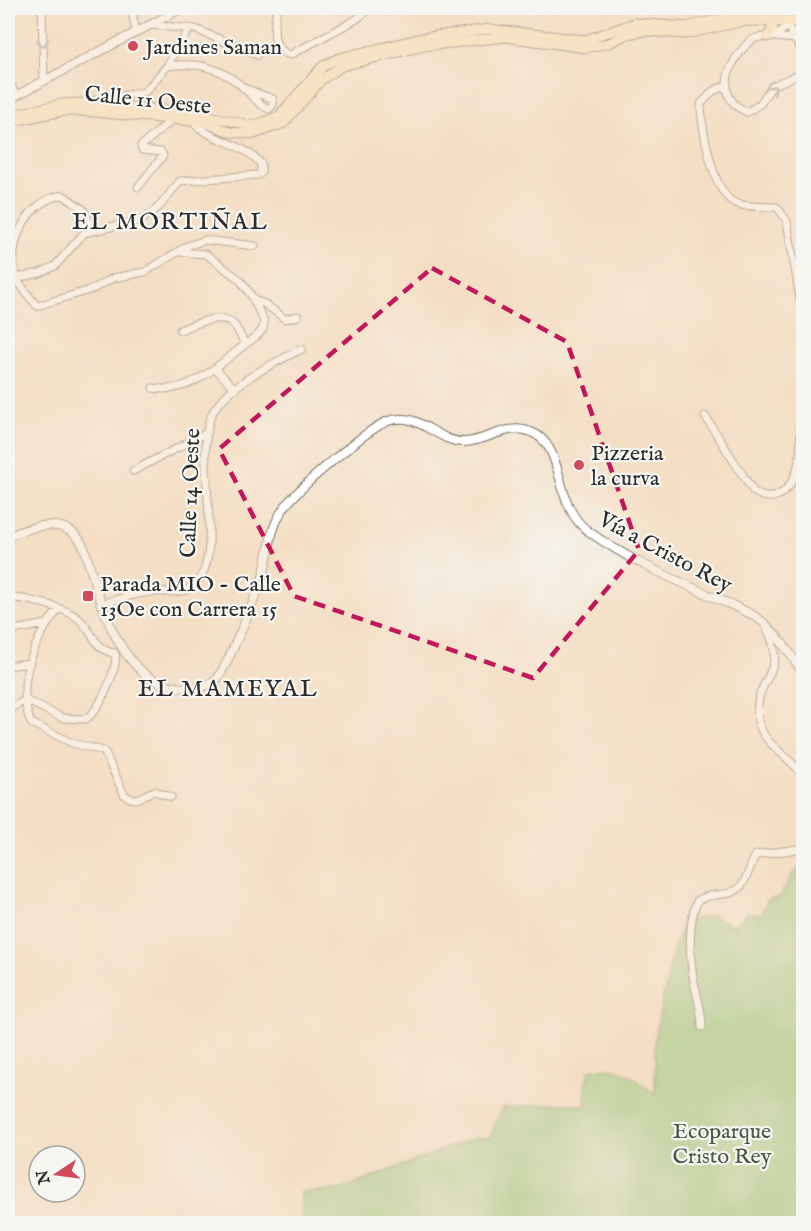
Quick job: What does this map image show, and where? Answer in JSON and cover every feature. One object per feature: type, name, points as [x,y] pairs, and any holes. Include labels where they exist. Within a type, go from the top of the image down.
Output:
[{"type":"main road","points":[[506,33],[585,40],[634,23],[686,27],[743,14],[804,15]]},
{"type":"main road","points":[[506,33],[586,48],[603,45],[627,34],[645,31],[686,34],[744,21],[769,21],[789,15],[804,22]]},
{"type":"main road","points":[[767,37],[773,28],[769,21]]},
{"type":"main road","name":"Calle 11 Oeste","points":[[8,116],[62,104],[83,103],[191,111],[254,126],[279,116],[323,66],[339,58],[422,39],[489,29],[506,33]]},
{"type":"main road","name":"Calle 11 Oeste","points":[[8,122],[63,111],[191,120],[215,124],[243,134],[267,131],[289,118],[321,81],[342,66],[424,46],[506,33]]},
{"type":"street","points":[[42,8],[44,79]]},
{"type":"street","points":[[131,8],[136,31]]},
{"type":"street","points":[[8,79],[12,97],[182,8]]},
{"type":"street","points":[[206,8],[234,8]]},
{"type":"street","points":[[277,8],[275,41],[281,50],[290,55],[355,20],[371,8]]},
{"type":"street","points":[[789,15],[780,33],[753,39],[731,63],[725,86],[730,98],[740,109],[747,112],[760,104],[772,86],[802,75]]},
{"type":"street","points":[[789,15],[794,39],[804,51]]},
{"type":"street","points":[[149,25],[190,28],[256,55]]},
{"type":"street","points":[[83,103],[145,92],[167,66],[190,28]]},
{"type":"street","points":[[767,37],[794,39]]},
{"type":"street","points":[[167,66],[188,63],[209,66],[244,88]]},
{"type":"street","points":[[725,86],[713,91],[701,104],[703,134],[721,188],[736,203],[777,207],[783,214],[787,221],[804,322]]},
{"type":"street","points":[[152,117],[160,121],[162,129]]},
{"type":"street","points":[[138,187],[163,156],[160,152],[142,150],[140,147],[173,119]]},
{"type":"street","points":[[17,278],[49,269],[84,233],[93,229],[116,227],[142,220],[159,207],[180,181],[258,176],[261,173],[263,169],[258,160],[239,146],[208,136],[191,120]]},
{"type":"street","points":[[208,136],[208,128],[215,124]]},
{"type":"street","points":[[93,229],[78,203],[63,195],[51,197],[27,218],[18,235],[13,259],[17,278],[37,306],[93,289],[113,278],[145,272],[205,240],[255,246]]},
{"type":"street","points":[[153,388],[166,390],[196,380],[215,368],[263,329],[264,321],[254,300],[240,280],[206,254],[180,252]]},
{"type":"street","points":[[254,300],[265,304],[285,319],[298,316]]},
{"type":"street","points":[[180,330],[205,321],[224,319],[235,326],[245,344]]},
{"type":"street","name":"Calle 14 Oeste","points":[[100,604],[147,592],[183,592],[195,585],[206,564],[209,532],[208,432],[211,414],[219,403],[235,389],[265,368],[302,349]]},
{"type":"street","points":[[215,368],[235,389]]},
{"type":"street","points":[[705,416],[753,491],[762,498],[771,499],[785,492],[796,472],[800,459],[798,421],[804,397]]},
{"type":"street","name":"Vía a Cristo Rey","points":[[8,537],[46,524],[56,525],[74,534],[81,540],[100,604],[122,646],[147,676],[166,685],[193,687],[209,685],[216,680],[260,587],[272,535],[283,508],[375,429],[387,422],[403,418],[462,442],[508,429],[521,429],[537,435],[546,442],[554,457],[561,489],[571,513],[584,528],[651,568],[765,624],[804,674]]},
{"type":"street","points":[[133,471],[208,432]]},
{"type":"street","points":[[8,597],[39,602],[68,612],[80,620],[105,651],[115,653]]},
{"type":"street","points":[[58,610],[46,624],[29,663],[25,700],[31,723],[72,743],[104,751],[124,794],[129,798],[137,800],[154,791],[171,797]]},
{"type":"street","points":[[8,631],[46,624]]},
{"type":"street","points":[[765,624],[772,638],[776,657],[774,670],[765,678],[762,687],[758,720],[763,734],[804,777]]},
{"type":"street","points":[[25,700],[63,718],[86,719],[98,707],[115,668],[115,653],[122,646]]},
{"type":"street","points":[[8,666],[29,663]]},
{"type":"street","points":[[8,710],[25,700]]},
{"type":"street","points":[[702,1027],[702,1005],[693,968],[691,922],[697,901],[706,895],[732,893],[741,887],[756,855],[804,848]]},
{"type":"highlighted area","points":[[432,268],[567,342],[639,550],[533,678],[294,596],[219,449]]},
{"type":"green space","name":"Ecoparque Cristo Rey","points":[[803,867],[803,1223],[302,1223],[301,1192],[340,1190],[476,1137],[490,1138],[503,1107],[556,1104],[586,1106],[585,1087],[589,1070],[609,1068],[625,1073],[655,1095],[655,1036],[674,948],[685,922],[712,916],[734,926],[747,913],[761,915],[768,900],[780,897],[793,873]]},
{"type":"place","name":"Jardines Saman","points":[[133,46]]},
{"type":"place","name":"Pizzeria la curva","points":[[579,465]]},
{"type":"place","name":"Parada MIO - Calle 13Oe con Carrera 15","points":[[88,596]]},
{"type":"district","name":"EL MORTIÑAL","points":[[170,221]]},
{"type":"district","name":"EL MAMEYAL","points":[[228,688]]}]
